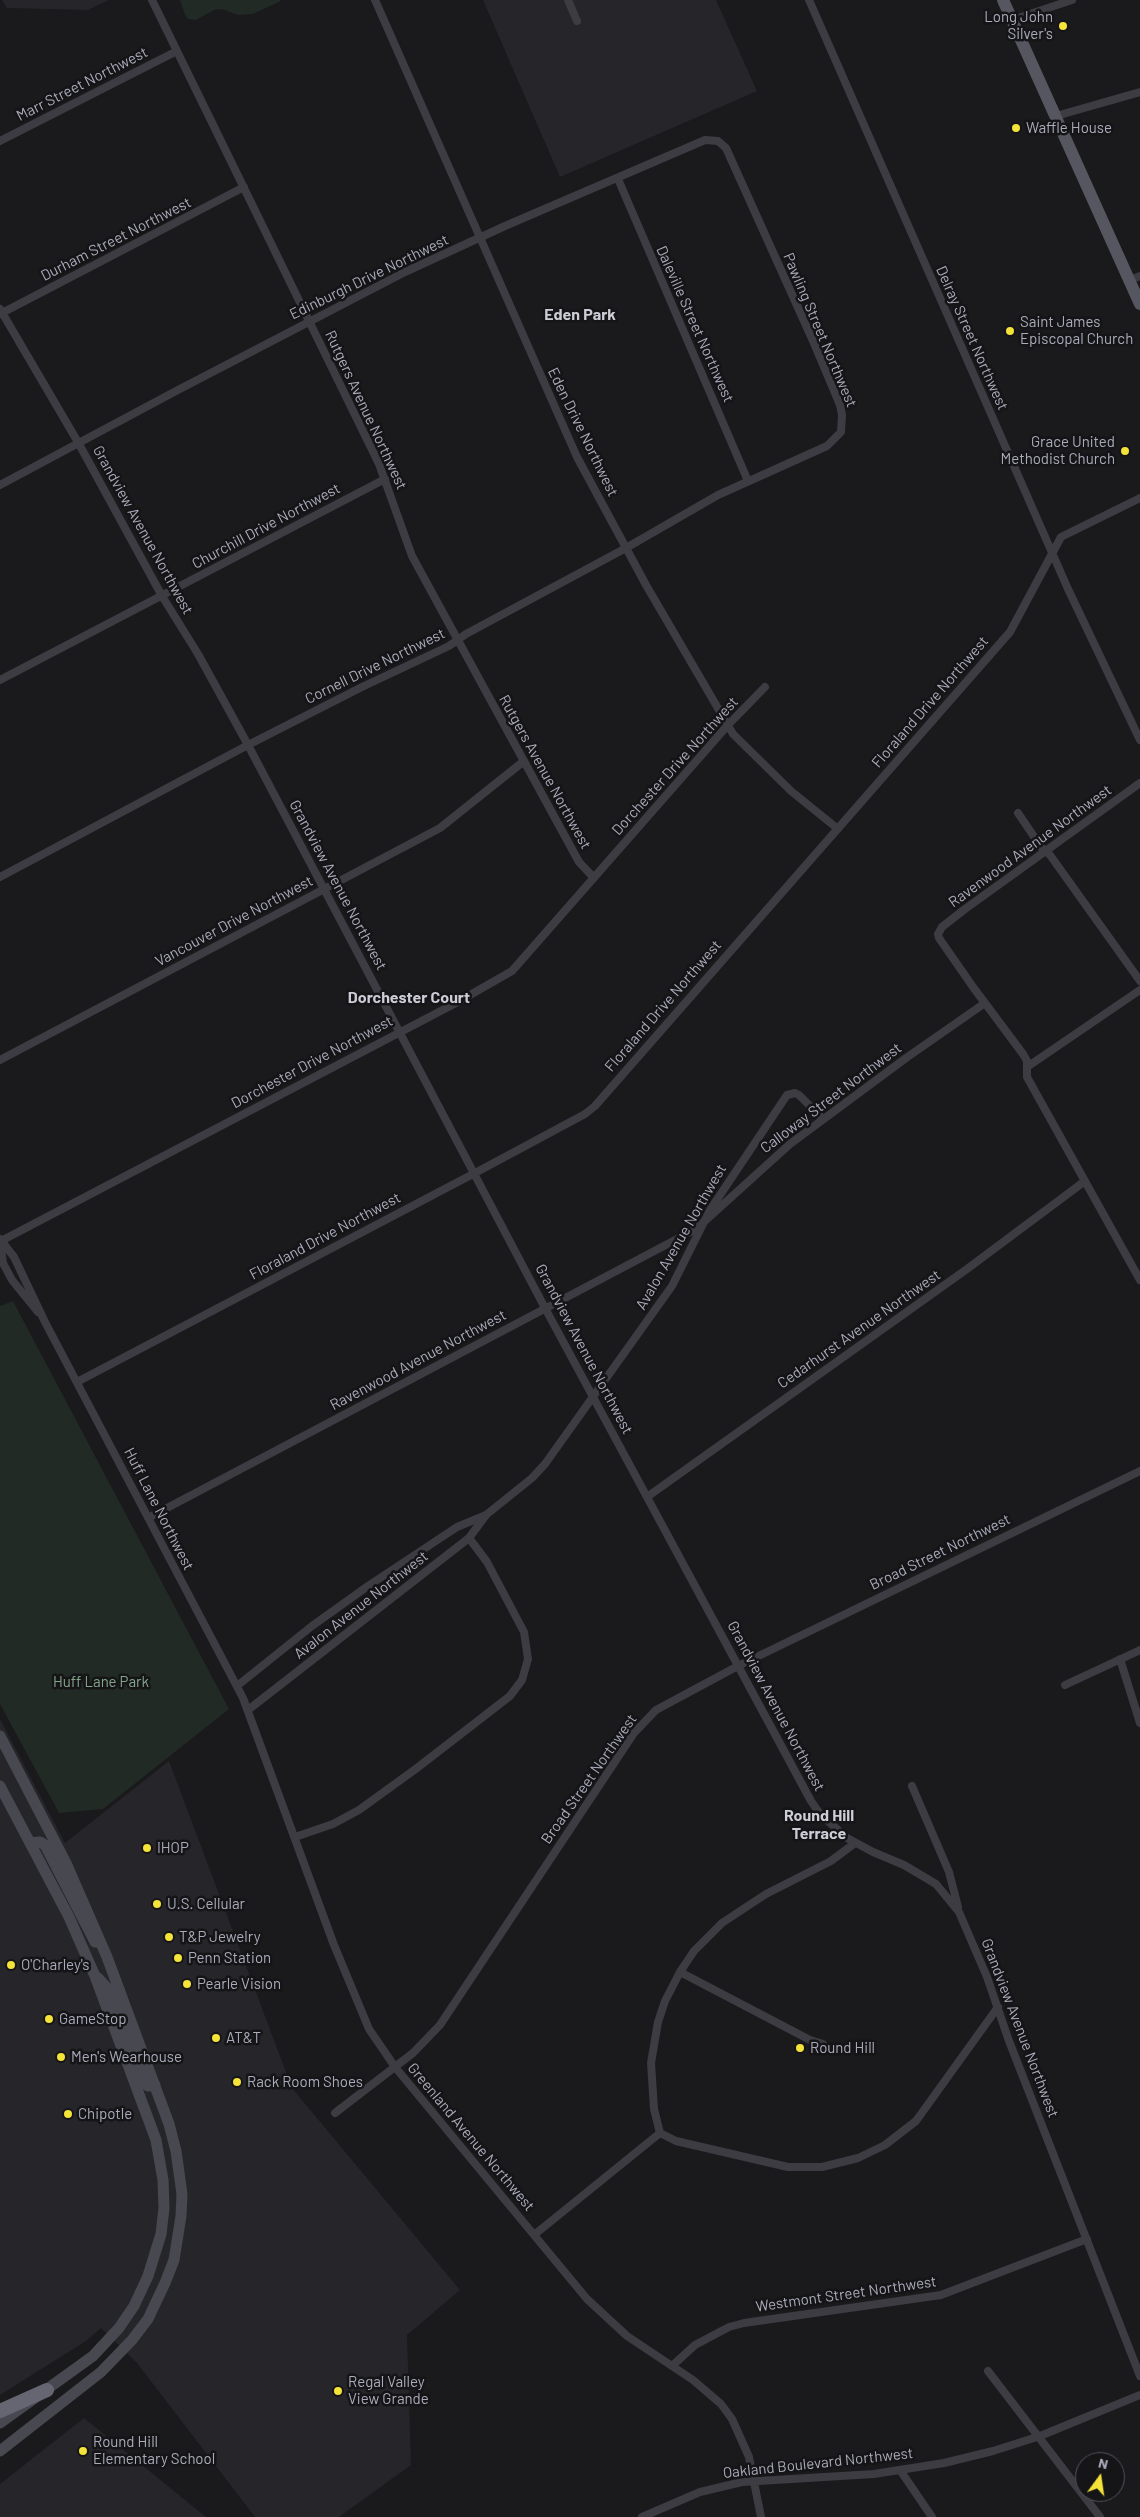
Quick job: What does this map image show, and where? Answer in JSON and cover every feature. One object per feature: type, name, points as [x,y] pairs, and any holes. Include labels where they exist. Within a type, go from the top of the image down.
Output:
[{"type":"highway","points":[[0,2411],[47,2390]]},
{"type":"main road","points":[[1003,0],[1056,116],[1135,278],[1140,304]]},
{"type":"main road","points":[[0,1736],[66,1863],[107,1957],[155,2085],[176,2151],[182,2194],[178,2243],[160,2295],[148,2319],[114,2360],[0,2451]]},
{"type":"main road","points":[[0,1786],[69,1917],[95,1976],[156,2140],[162,2171],[164,2208],[156,2255],[134,2306],[105,2344],[30,2404],[0,2423]]},
{"type":"main road","points":[[30,1843],[40,1842],[45,1845],[90,1935],[107,1957]]},
{"type":"main road","points":[[95,1976],[103,1981],[110,1991],[144,2083],[148,2086],[155,2085]]},
{"type":"street","name":"Rutgers Avenue Northwest","points":[[152,0],[363,429],[385,479],[412,556],[579,862],[594,878]]},
{"type":"street","name":"Eden Drive Northwest","points":[[375,0],[577,457],[626,548],[727,726],[742,745],[784,784],[838,829]]},
{"type":"street","points":[[568,0],[577,21]]},
{"type":"street","name":"Delray Street Northwest","points":[[808,0],[1052,552],[1140,740]]},
{"type":"street","points":[[1012,20],[1072,0]]},
{"type":"street","name":"Marr Street Northwest","points":[[0,142],[177,51]]},
{"type":"street","points":[[1056,116],[1140,92]]},
{"type":"street","name":"Edinburgh Drive Northwest","points":[[0,485],[405,272],[479,237],[618,179],[705,140],[718,142],[726,148],[741,182]]},
{"type":"street","name":"Daleville Street Northwest","points":[[618,179],[748,481]]},
{"type":"street","name":"Pawling Street Northwest","points":[[741,182],[813,341],[840,405],[842,416],[842,426],[837,438],[827,446],[788,464]]},
{"type":"street","name":"Durham Street Northwest","points":[[1,312],[244,187]]},
{"type":"street","name":"Grandview Avenue Northwest","points":[[1,312],[79,444],[162,596],[198,654],[248,745],[545,1308],[811,1801],[834,1827],[855,1843],[925,1876],[947,1894],[959,1912],[970,1932],[1140,2376]]},
{"type":"street","name":"Cornell Drive Northwest","points":[[0,877],[248,745],[457,641],[466,634],[626,548],[684,513],[748,481],[788,464]]},
{"type":"street","name":"Churchill Drive Northwest","points":[[0,680],[385,479]]},
{"type":"street","name":"Floraland Drive Northwest","points":[[77,1382],[475,1173],[585,1114],[595,1106],[1010,632],[1060,537],[1066,532],[1140,498]]},
{"type":"street","name":"Dorchester Drive Northwest","points":[[0,1240],[512,971],[727,726],[765,687]]},
{"type":"street","name":"Vancouver Drive Northwest","points":[[0,1060],[440,828],[524,761]]},
{"type":"street","name":"Ravenwood Avenue Northwest","points":[[985,1003],[939,938],[938,934],[942,927],[1140,783]]},
{"type":"street","points":[[1018,813],[1140,981]]},
{"type":"street","points":[[1027,1067],[1140,990]]},
{"type":"street","points":[[985,1003],[1024,1054],[1027,1077],[1140,1280]]},
{"type":"street","name":"Calloway Street Northwest","points":[[702,1225],[765,1165],[823,1119],[985,1003]]},
{"type":"street","name":"Avalon Avenue Northwest","points":[[248,1710],[469,1538],[486,1515],[526,1483],[545,1464],[672,1286],[702,1225],[738,1166],[787,1095],[795,1093],[799,1095],[823,1119]]},
{"type":"street","name":"Cedarhurst Avenue Northwest","points":[[648,1497],[967,1269],[1085,1181]]},
{"type":"street","name":"Ravenwood Avenue Northwest","points":[[148,1518],[702,1225]]},
{"type":"street","name":"Huff Lane Northwest","points":[[0,1240],[3,1263],[12,1280],[45,1322]]},
{"type":"street","name":"Huff Lane Northwest","points":[[0,1240],[14,1257],[45,1322],[248,1710]]},
{"type":"street","name":"Broad Street Northwest","points":[[335,2113],[395,2067],[440,2025],[645,1721],[670,1702],[738,1666],[1140,1471]]},
{"type":"street","name":"Avalon Avenue Northwest","points":[[237,1686],[312,1626],[368,1586],[457,1527],[486,1515]]},
{"type":"street","points":[[295,1837],[332,1824],[358,1810],[417,1768],[510,1696],[522,1680],[528,1659],[524,1632],[487,1562],[469,1538]]},
{"type":"street","points":[[1065,1685],[1140,1650]]},
{"type":"street","points":[[1120,1659],[1140,1723]]},
{"type":"street","name":"Greenland Avenue Northwest","points":[[248,1710],[359,2009],[380,2048],[534,2235],[607,2318],[627,2336],[711,2394],[732,2419],[749,2457],[761,2517]]},
{"type":"street","points":[[912,1786],[948,1872],[959,1912]]},
{"type":"street","points":[[855,1843],[831,1861],[766,1894],[722,1923],[694,1952],[680,1972],[665,2001],[652,2055],[650,2082],[660,2133],[676,2141],[788,2167],[822,2167],[858,2158],[885,2145],[916,2121],[998,2007]]},
{"type":"street","points":[[680,1972],[810,2040],[823,2044]]},
{"type":"street","points":[[534,2235],[660,2133]]},
{"type":"street","name":"Westmont Street Northwest","points":[[672,2366],[695,2346],[729,2328],[744,2323],[941,2295],[1087,2239]]},
{"type":"street","points":[[988,2371],[1040,2436],[1100,2517]]},
{"type":"street","name":"Oakland Boulevard Northwest","points":[[642,2517],[700,2492],[755,2481],[819,2479],[900,2470],[993,2452],[1040,2436],[1140,2395]]},
{"type":"street","points":[[900,2470],[932,2517]]},
{"type":"shaded area","points":[[2,0],[109,0],[88,10],[7,8]]},
{"type":"shaded area","points":[[483,0],[716,0],[757,91],[560,177]]},
{"type":"shaded area","points":[[0,1719],[65,1843],[169,1761],[292,2088],[460,2290],[407,2335],[411,2465],[339,2517],[255,2517],[137,2363],[101,2328],[86,2341],[0,2395]]},
{"type":"shaded area","name":"Round Hill Elementary School","points":[[84,2418],[206,2517],[0,2517],[0,2484]]},
{"type":"green space","points":[[180,0],[281,1],[253,14],[238,15],[222,9],[214,10],[196,20],[188,19]]},
{"type":"green space","name":"Huff Lane Park","points":[[13,1301],[229,1709],[103,1809],[59,1813],[0,1704],[0,1306]]},
{"type":"place","name":"Long John Silver's","points":[[1063,26]]},
{"type":"place","name":"Waffle House","points":[[1016,128]]},
{"type":"place","name":"Saint James Episcopal Church","points":[[1010,331]]},
{"type":"place","name":"Grace United Methodist Church","points":[[1125,451]]},
{"type":"place","name":"IHOP","points":[[147,1848]]},
{"type":"place","name":"U.S. Cellular","points":[[157,1904]]},
{"type":"place","name":"T&P Jewelry","points":[[169,1937]]},
{"type":"place","name":"Penn Station","points":[[178,1958]]},
{"type":"place","name":"O'Charley's","points":[[11,1965]]},
{"type":"place","name":"Pearle Vision","points":[[187,1984]]},
{"type":"place","name":"GameStop","points":[[49,2019]]},
{"type":"place","name":"AT&T","points":[[216,2038]]},
{"type":"place","name":"Round Hill","points":[[800,2048]]},
{"type":"place","name":"Men's Wearhouse","points":[[61,2057]]},
{"type":"place","name":"Rack Room Shoes","points":[[237,2082]]},
{"type":"place","name":"Chipotle","points":[[68,2114]]},
{"type":"place","name":"Regal Valley View Grande","points":[[338,2391]]},
{"type":"place","name":"Round Hill Elementary School","points":[[83,2451]]},
{"type":"district","name":"Eden Park","points":[[580,315]]},
{"type":"district","name":"Dorchester Court","points":[[409,998]]},
{"type":"district","name":"Round Hill Terrace","points":[[819,1825]]}]
